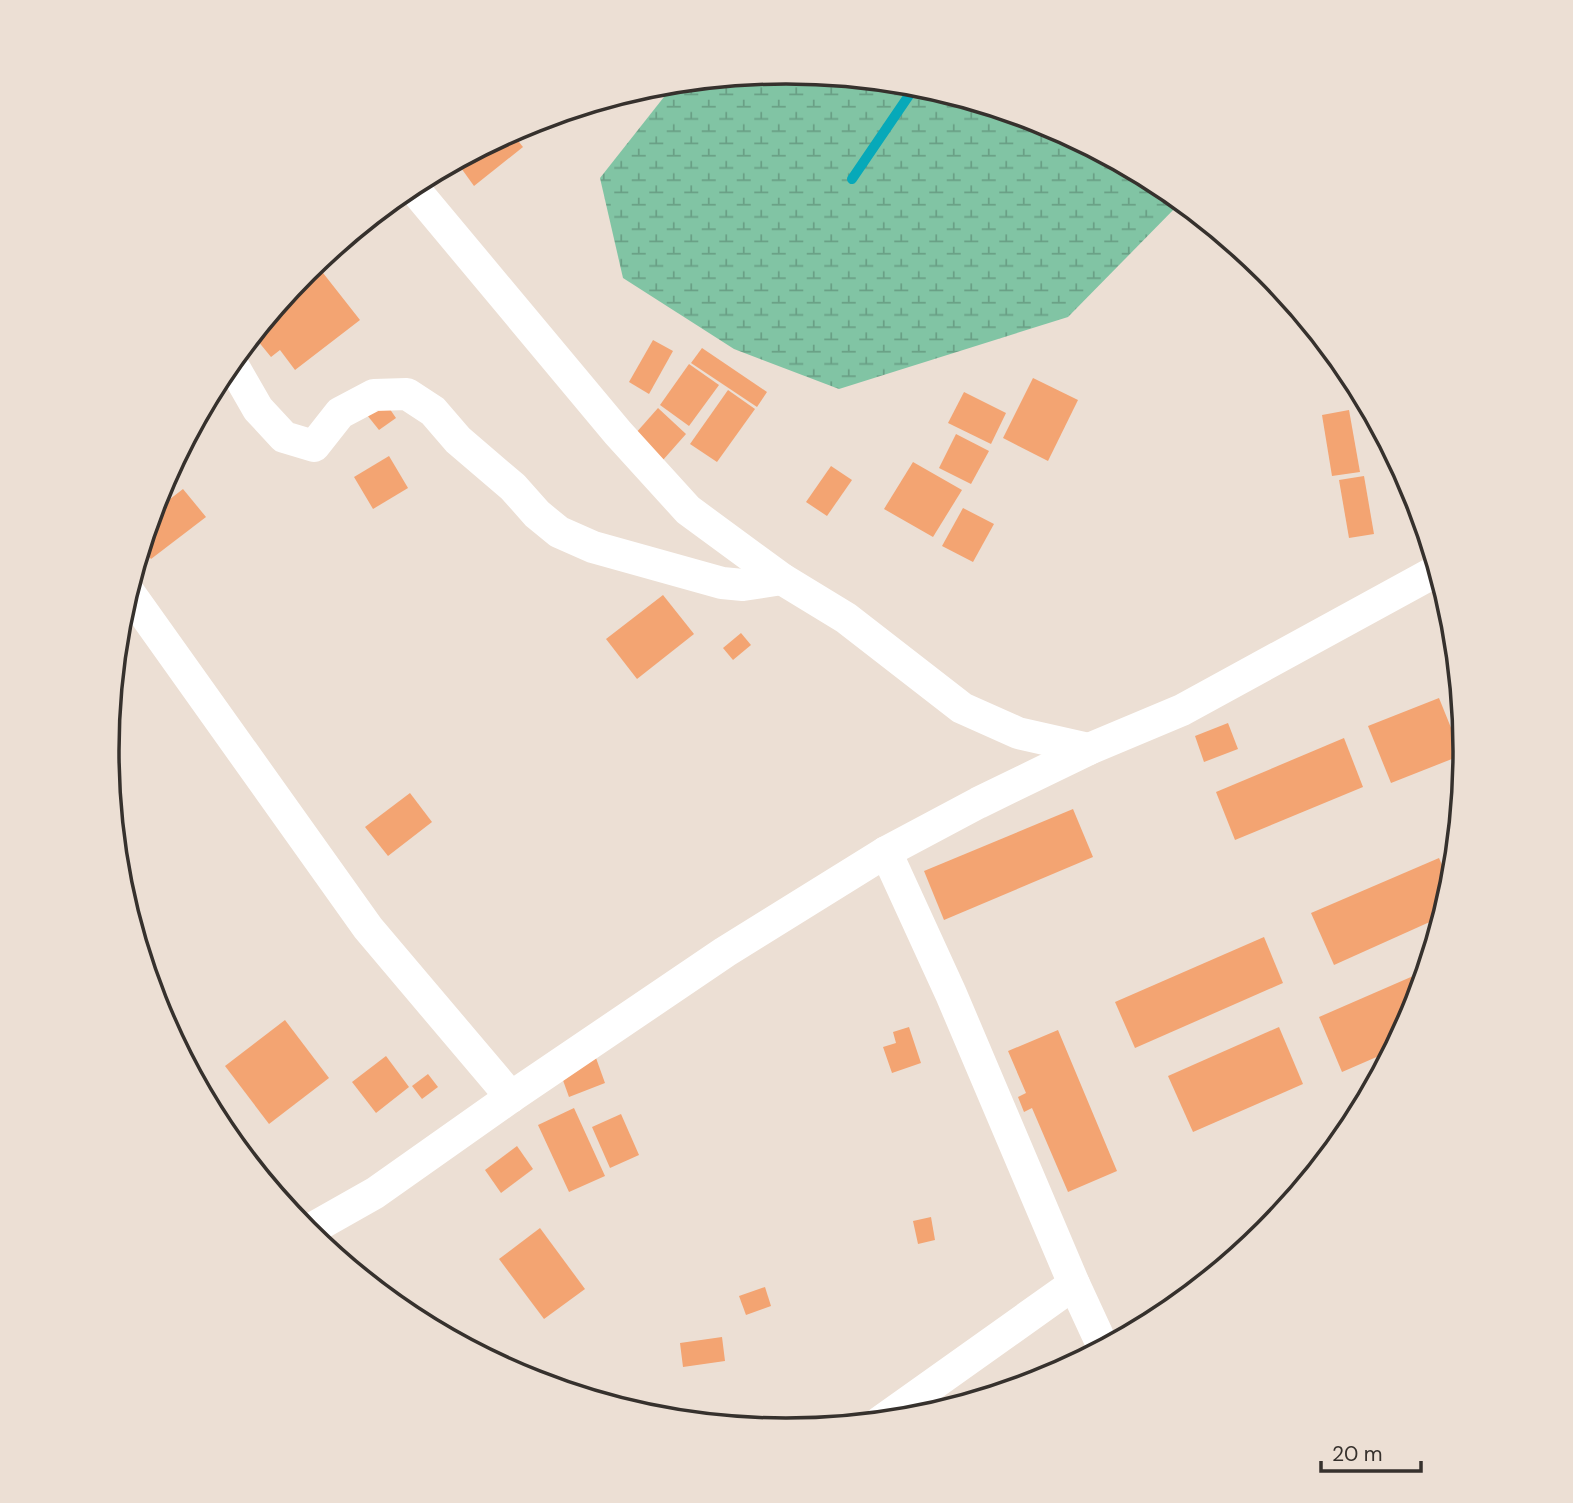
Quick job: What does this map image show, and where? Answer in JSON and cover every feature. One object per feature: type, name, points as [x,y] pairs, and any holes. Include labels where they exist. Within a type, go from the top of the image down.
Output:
[{"type":"street","points":[[419,194],[618,433],[688,510],[782,579],[846,618],[962,708],[1018,733],[1089,749]]},
{"type":"street","points":[[237,373],[258,409],[284,437],[314,446],[340,413],[374,395],[407,394],[433,411],[458,440],[513,487],[537,514],[559,533],[593,547],[722,583],[743,585],[782,579]]},
{"type":"street","points":[[318,1225],[375,1193],[725,952],[886,852],[1089,749],[1182,710],[1430,575]]},
{"type":"street","points":[[136,603],[368,929],[512,1097]]},
{"type":"street","points":[[886,852],[951,994],[1100,1340]]},
{"type":"street","points":[[898,1409],[1074,1284]]},
{"type":"green space","points":[[743,85],[830,85],[917,97],[1001,119],[1082,153],[1120,173],[1174,209],[1068,317],[839,389],[734,349],[623,278],[600,178],[665,96]]},
{"type":"building","points":[[518,141],[523,147],[474,186],[461,169]]},
{"type":"building","points":[[323,273],[360,320],[295,370],[280,350],[271,357],[259,342]]},
{"type":"building","points":[[653,340],[673,351],[649,394],[629,382]]},
{"type":"building","points":[[702,348],[767,392],[757,407],[691,363]]},
{"type":"building","points":[[689,364],[719,385],[689,426],[660,405]]},
{"type":"building","points":[[1033,378],[1078,400],[1048,461],[1003,438]]},
{"type":"building","points":[[728,390],[755,409],[717,462],[690,444]]},
{"type":"building","points":[[964,392],[1006,413],[991,444],[948,423]]},
{"type":"building","points":[[385,402],[396,418],[379,430],[367,415]]},
{"type":"building","points":[[658,408],[686,434],[663,460],[635,434]]},
{"type":"building","points":[[1349,410],[1360,472],[1332,476],[1322,415]]},
{"type":"building","points":[[956,434],[989,451],[971,484],[939,468]]},
{"type":"building","points":[[389,456],[408,488],[373,509],[354,477]]},
{"type":"building","points":[[913,462],[962,490],[933,537],[884,509]]},
{"type":"building","points":[[831,466],[852,480],[827,516],[806,502]]},
{"type":"building","points":[[1364,476],[1374,534],[1349,538],[1339,480]]},
{"type":"building","points":[[183,489],[206,517],[151,559],[149,556],[154,537],[168,500]]},
{"type":"building","points":[[963,508],[994,524],[973,562],[942,546]]},
{"type":"building","points":[[663,595],[694,634],[637,679],[606,639]]},
{"type":"building","points":[[741,633],[751,645],[733,660],[723,648]]},
{"type":"building","points":[[1439,698],[1454,734],[1454,758],[1391,783],[1368,726]]},
{"type":"building","points":[[1228,723],[1238,749],[1204,762],[1195,736]]},
{"type":"building","points":[[1344,738],[1363,787],[1235,840],[1216,792]]},
{"type":"building","points":[[410,793],[432,822],[388,856],[365,827]]},
{"type":"building","points":[[1073,809],[1093,857],[944,920],[924,871]]},
{"type":"building","points":[[1439,858],[1443,868],[1432,921],[1334,965],[1311,913]]},
{"type":"building","points":[[1264,937],[1283,983],[1135,1048],[1115,1002]]},
{"type":"building","points":[[1415,975],[1381,1055],[1342,1072],[1319,1017]]},
{"type":"building","points":[[285,1020],[329,1078],[269,1124],[225,1066]]},
{"type":"building","points":[[909,1027],[921,1063],[892,1073],[883,1047],[896,1043],[893,1032]]},
{"type":"building","points":[[1279,1027],[1303,1084],[1193,1132],[1168,1076]]},
{"type":"building","points":[[1058,1030],[1117,1171],[1068,1192],[1032,1108],[1024,1112],[1018,1097],[1026,1093],[1008,1051]]},
{"type":"building","points":[[386,1056],[409,1087],[376,1113],[352,1082]]},
{"type":"building","points":[[596,1058],[605,1083],[569,1097],[560,1072]]},
{"type":"building","points":[[428,1074],[438,1087],[422,1099],[412,1086]]},
{"type":"building","points":[[574,1108],[605,1176],[569,1192],[538,1125]]},
{"type":"building","points":[[621,1114],[639,1155],[610,1168],[592,1127]]},
{"type":"building","points":[[517,1146],[533,1169],[501,1193],[485,1170]]},
{"type":"building","points":[[931,1217],[935,1240],[918,1244],[913,1221]]},
{"type":"building","points":[[540,1228],[585,1289],[544,1319],[499,1259]]},
{"type":"building","points":[[765,1287],[771,1306],[746,1315],[739,1296]]},
{"type":"building","points":[[722,1337],[725,1361],[683,1367],[680,1343]]},
{"type":"waterway","points":[[852,179],[909,96]]}]
